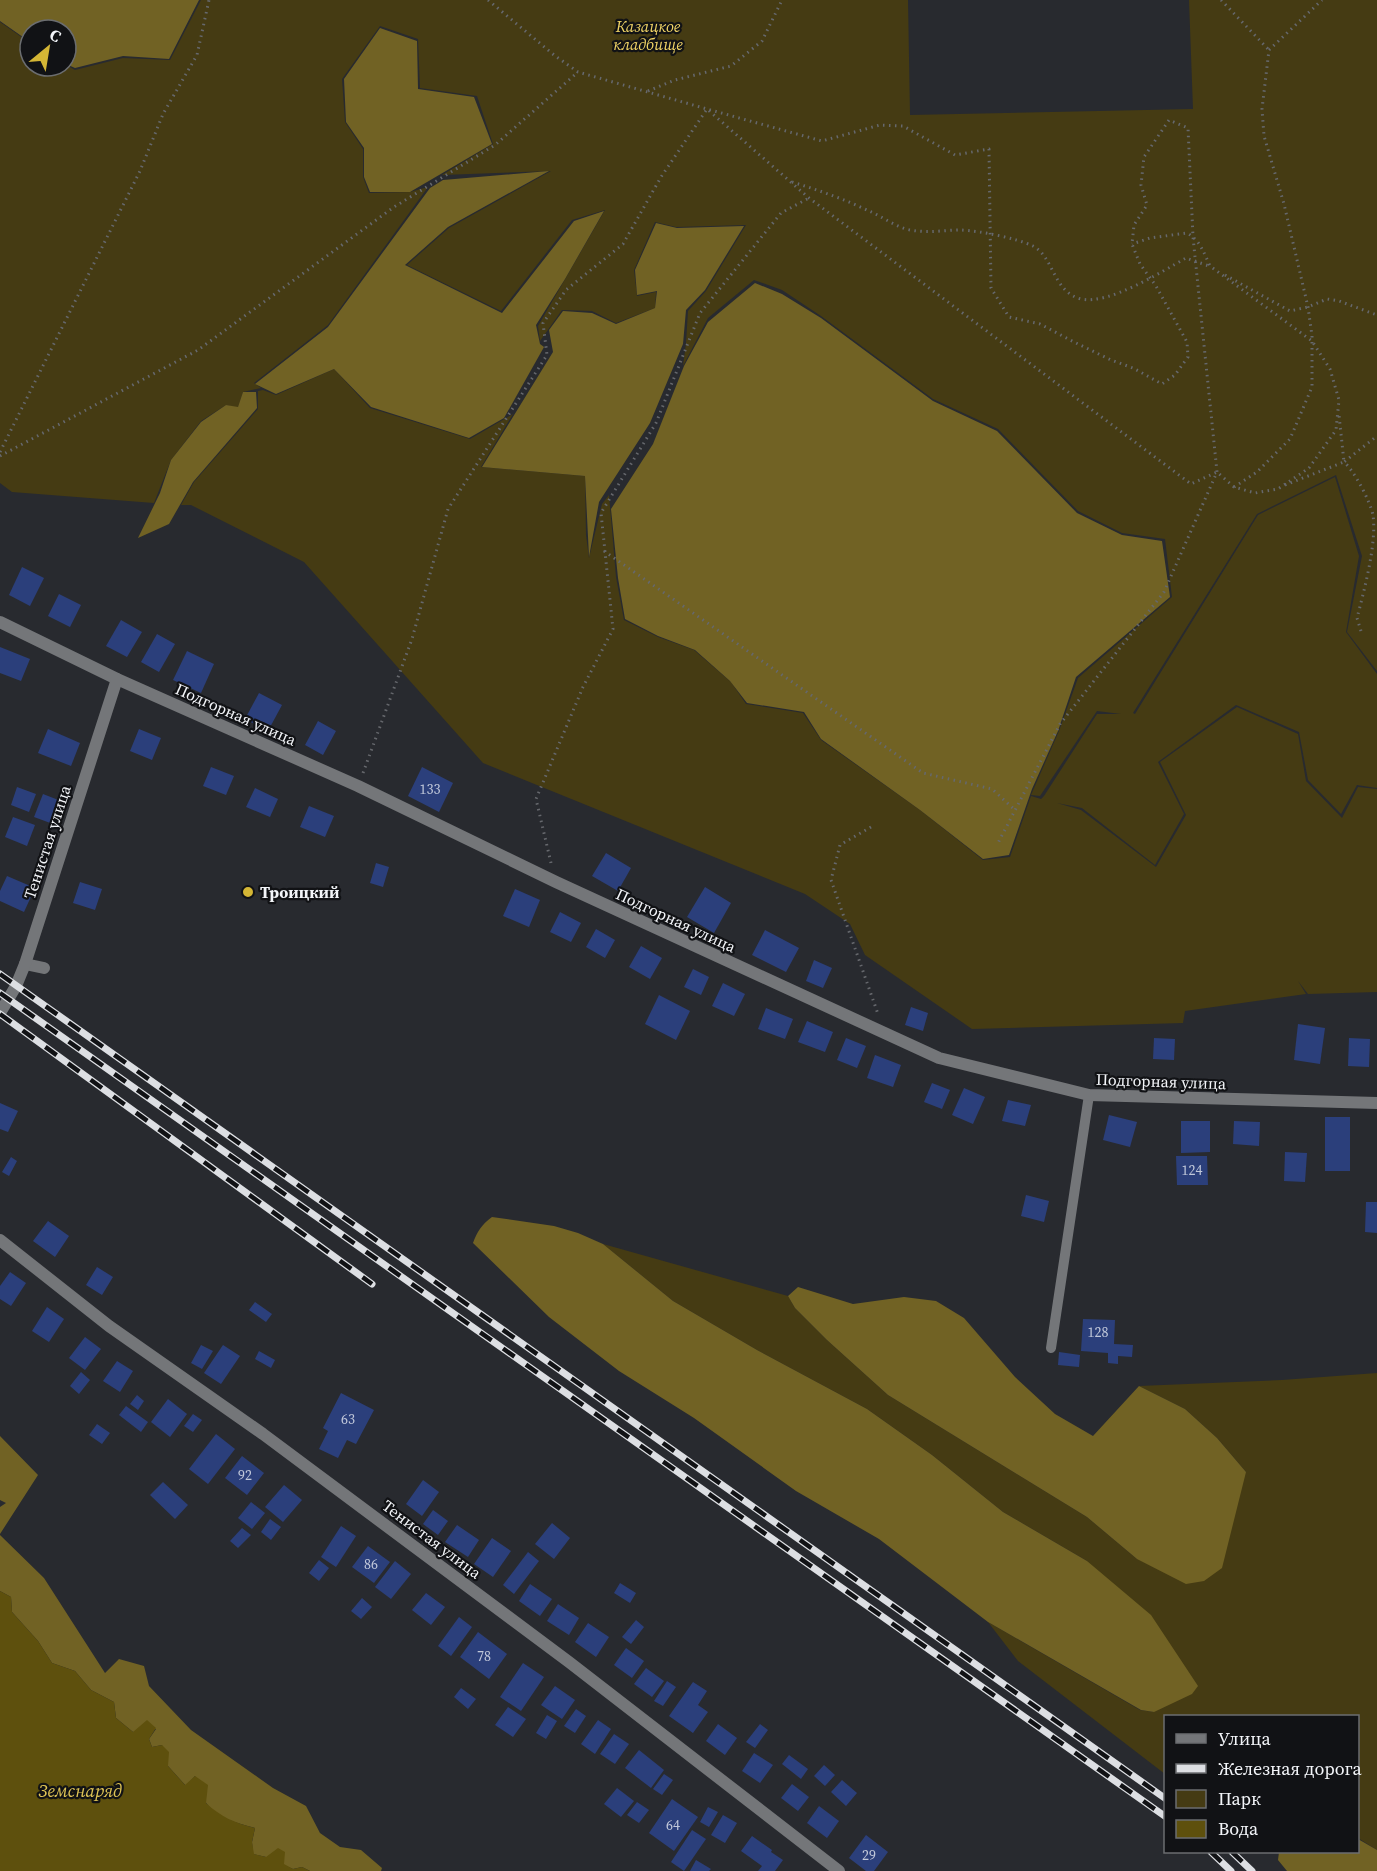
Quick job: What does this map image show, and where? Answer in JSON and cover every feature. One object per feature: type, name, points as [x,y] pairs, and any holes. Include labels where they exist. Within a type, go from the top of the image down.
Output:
[{"type":"street","name":"Подгорная улица","points":[[0,622],[117,679],[358,786],[556,882],[939,1058],[1089,1095],[1377,1103]]},
{"type":"street","name":"Тенистая улица","points":[[0,1013],[16,986],[25,964],[117,679]]},
{"type":"street","points":[[25,964],[44,968]]},
{"type":"street","name":"Тенистая улица","points":[[0,1240],[109,1326],[263,1434],[569,1662],[839,1871]]},
{"type":"lane","points":[[1051,1347],[1089,1095]]},
{"type":"path","points":[[0,454],[140,171],[164,114],[197,55],[209,0]]},
{"type":"path","points":[[488,0],[578,72],[822,141],[880,125],[903,126],[955,154],[989,149],[991,288],[1009,317],[1040,324],[1162,384],[1174,375],[1188,357],[1187,342],[1140,264],[1132,244],[1134,225],[1147,205],[1141,185],[1144,157],[1169,120],[1188,128],[1196,261],[1217,472],[1164,592],[1060,724],[998,843]]},
{"type":"path","points":[[646,92],[675,80],[731,66],[762,41],[782,0]]},
{"type":"path","points":[[1221,0],[1269,50]]},
{"type":"path","points":[[1234,487],[1257,472],[1290,439],[1312,387],[1312,341],[1308,307],[1284,204],[1264,136],[1262,109],[1269,50],[1322,0]]},
{"type":"path","points":[[0,454],[198,350],[394,207],[495,145],[578,72]]},
{"type":"path","points":[[707,109],[809,198],[1191,484],[1217,472]]},
{"type":"path","points":[[358,786],[412,639],[448,509],[548,355],[543,323],[566,290],[623,244],[661,177],[707,109]]},
{"type":"path","points":[[791,181],[831,194],[905,228],[929,232],[962,230],[990,234],[1034,247],[1045,259],[1062,288],[1080,299],[1096,299],[1126,291],[1186,258],[1210,266],[1290,311],[1327,299],[1377,315]]},
{"type":"path","points":[[556,882],[536,799],[583,687],[614,629],[604,551],[602,513],[656,423],[699,313],[781,213],[809,198]]},
{"type":"path","points":[[1132,244],[1150,238],[1187,233],[1194,237],[1210,266],[1312,341],[1330,369],[1339,400],[1336,430],[1309,468],[1281,487]]},
{"type":"path","points":[[1338,405],[1344,462],[1355,474],[1373,515],[1373,540],[1357,618],[1361,631]]},
{"type":"path","points":[[1217,472],[1234,487],[1255,493],[1281,487],[1344,462],[1377,436]]},
{"type":"path","points":[[604,551],[923,773],[992,789],[1015,810]]},
{"type":"path","points":[[871,827],[840,845],[831,880],[886,1034]]},
{"type":"green space","name":"Казацкое кладбище","points":[[201,0],[908,0],[910,115],[1193,109],[1189,0],[1377,0],[1377,671],[1347,632],[1362,556],[1336,475],[1257,514],[1133,713],[1135,714],[1258,515],[1335,477],[1359,556],[1346,632],[1377,674],[1377,788],[1357,785],[1341,814],[1308,780],[1299,732],[1236,705],[1158,762],[1184,814],[1155,865],[1082,808],[1057,803],[1081,810],[1156,867],[1186,815],[1160,762],[1237,707],[1298,734],[1306,781],[1342,818],[1358,787],[1377,789],[1377,992],[1308,994],[1298,981],[1306,994],[1185,1011],[1183,1023],[972,1029],[865,955],[850,924],[805,894],[483,763],[304,562],[191,505],[181,505],[194,482],[258,409],[258,391],[263,390],[276,395],[334,369],[370,408],[470,439],[513,414],[481,467],[585,476],[586,535],[589,558],[602,504],[609,495],[616,577],[624,620],[658,637],[694,650],[731,682],[746,704],[803,713],[821,740],[920,810],[983,860],[1010,857],[1031,796],[1041,799],[1044,796],[1097,714],[1121,714],[1097,711],[1040,796],[1031,795],[1059,731],[1078,678],[1172,597],[1165,539],[1122,533],[1078,511],[998,429],[933,399],[782,290],[754,280],[708,318],[683,366],[688,311],[706,291],[746,225],[676,227],[655,222],[634,270],[637,296],[656,292],[655,308],[616,323],[592,311],[562,310],[540,341],[538,326],[605,210],[572,220],[501,311],[407,265],[449,228],[551,171],[442,175],[493,144],[477,96],[420,88],[418,39],[380,26],[342,79],[345,122],[363,149],[363,177],[369,193],[410,192],[428,187],[328,325],[254,383],[261,388],[243,392],[238,408],[226,405],[201,421],[171,460],[154,503],[12,492],[0,483],[0,22],[18,35],[18,78],[78,78],[78,69],[123,58],[170,60]]},
{"type":"green space","points":[[603,1244],[788,1296],[795,1308],[827,1340],[888,1395],[1087,1517],[1137,1559],[1246,1472],[1217,1438],[1185,1409],[1139,1386],[1282,1380],[1377,1373],[1377,1850],[1359,1839],[1359,1715],[1164,1715],[1164,1773],[1018,1661],[988,1622],[1140,1710],[1154,1712],[1087,1561],[1003,1512],[932,1455],[867,1409],[757,1350],[673,1301]]},
{"type":"shaded area","points":[[0,0],[199,0],[169,59],[123,56],[78,67],[78,18],[18,18],[18,34],[0,21]]},
{"type":"shaded area","points":[[380,28],[417,41],[418,89],[474,97],[492,144],[410,192],[370,192],[364,177],[364,148],[346,122],[344,79]]},
{"type":"shaded area","points":[[549,171],[448,227],[405,265],[502,313],[574,221],[604,211],[536,325],[540,344],[544,347],[504,418],[469,438],[371,407],[334,369],[276,394],[255,384],[328,327],[430,188],[443,180]]},
{"type":"shaded area","points":[[656,223],[677,228],[744,226],[705,290],[686,310],[683,344],[650,423],[599,502],[589,557],[585,476],[482,467],[553,352],[549,330],[563,311],[592,313],[616,324],[655,308],[657,291],[637,295],[635,270]]},
{"type":"shaded area","points":[[755,283],[782,294],[821,318],[933,401],[997,431],[1077,513],[1122,535],[1162,541],[1170,597],[1076,677],[1058,731],[1032,789],[1009,855],[983,859],[920,810],[821,739],[804,712],[747,703],[730,681],[695,650],[658,636],[625,619],[611,509],[653,444],[684,366],[708,322]]},
{"type":"shaded area","points":[[243,392],[256,392],[257,408],[193,482],[169,524],[138,538],[160,493],[171,460],[201,422],[226,405],[238,407]]},
{"type":"shaded area","points":[[492,1217],[554,1226],[603,1244],[673,1301],[757,1350],[867,1409],[932,1455],[1003,1512],[1087,1561],[1151,1615],[1198,1686],[1192,1694],[1154,1712],[1141,1710],[988,1622],[879,1539],[796,1491],[694,1418],[619,1371],[549,1317],[473,1243],[480,1228]]},
{"type":"shaded area","points":[[798,1287],[853,1304],[904,1297],[936,1301],[964,1318],[1015,1377],[1055,1414],[1093,1436],[1139,1386],[1185,1409],[1217,1438],[1246,1472],[1222,1568],[1204,1581],[1186,1584],[1137,1559],[1087,1517],[888,1395],[795,1308],[788,1296]]},
{"type":"shaded area","points":[[0,1436],[38,1475],[0,1534],[0,1507],[6,1503],[0,1500]]},
{"type":"shaded area","points":[[0,1535],[44,1578],[105,1673],[119,1659],[144,1666],[149,1686],[191,1730],[273,1788],[306,1806],[320,1833],[340,1847],[361,1850],[382,1868],[381,1871],[310,1871],[302,1867],[293,1869],[253,1854],[252,1842],[255,1828],[229,1820],[212,1809],[203,1798],[195,1776],[186,1786],[168,1766],[162,1745],[152,1747],[149,1739],[156,1729],[133,1732],[116,1718],[114,1702],[91,1690],[75,1671],[52,1663],[38,1641],[12,1612],[11,1597],[0,1591]]},
{"type":"shaded area","points":[[1359,1840],[1377,1850],[1377,1871],[1287,1871],[1278,1860],[1279,1853],[1359,1853]]},
{"type":"water","name":"Земснаряд","points":[[0,1591],[11,1597],[12,1612],[38,1641],[52,1663],[75,1671],[91,1690],[114,1702],[116,1718],[133,1732],[147,1720],[156,1728],[149,1739],[152,1747],[162,1745],[169,1752],[168,1766],[185,1785],[195,1776],[208,1785],[206,1803],[229,1819],[255,1828],[252,1842],[254,1854],[266,1857],[278,1848],[285,1852],[284,1864],[293,1869],[302,1867],[310,1871],[0,1871]]},
{"type":"building","points":[[22,567],[44,578],[30,606],[9,595]]},
{"type":"building","points":[[59,594],[81,605],[70,627],[48,616]]},
{"type":"building","points":[[121,620],[142,632],[127,657],[106,646]]},
{"type":"building","points":[[157,634],[175,644],[159,672],[141,662]]},
{"type":"building","points":[[0,647],[30,659],[21,681],[0,673]]},
{"type":"building","points":[[187,651],[214,664],[201,693],[173,680]]},
{"type":"building","points":[[259,693],[282,705],[268,731],[245,719]]},
{"type":"building","points":[[318,721],[336,731],[323,755],[305,745]]},
{"type":"building","points":[[48,729],[80,743],[71,766],[38,753]]},
{"type":"building","points":[[139,729],[161,738],[152,760],[130,751]]},
{"type":"building","points":[[211,767],[234,776],[226,795],[203,786]]},
{"type":"building","points":[[422,767],[453,783],[439,812],[408,796]]},
{"type":"building","points":[[17,787],[36,794],[29,812],[11,805]]},
{"type":"building","points":[[255,788],[278,799],[270,817],[246,807]]},
{"type":"building","points":[[43,794],[61,801],[53,824],[34,817]]},
{"type":"building","points":[[309,806],[334,816],[325,837],[300,827]]},
{"type":"building","points":[[13,817],[35,825],[27,846],[5,837]]},
{"type":"building","points":[[606,853],[631,868],[618,891],[592,876]]},
{"type":"building","points":[[376,863],[389,867],[383,887],[370,883]]},
{"type":"building","points":[[7,876],[35,888],[24,912],[0,901],[0,891]]},
{"type":"building","points":[[80,882],[102,889],[95,910],[73,903]]},
{"type":"building","points":[[705,887],[731,903],[714,933],[687,917]]},
{"type":"building","points":[[515,889],[540,900],[529,927],[503,916]]},
{"type":"building","points":[[560,912],[581,923],[571,942],[550,932]]},
{"type":"building","points":[[596,929],[615,940],[605,958],[586,947]]},
{"type":"building","points":[[765,930],[799,948],[786,972],[752,955]]},
{"type":"building","points":[[641,946],[662,958],[650,979],[629,967]]},
{"type":"building","points":[[814,960],[832,968],[823,988],[806,981]]},
{"type":"building","points":[[693,969],[709,977],[701,995],[684,987]]},
{"type":"building","points":[[723,983],[745,994],[734,1016],[712,1006]]},
{"type":"building","points":[[659,995],[690,1011],[676,1040],[645,1024]]},
{"type":"building","points":[[911,1007],[928,1013],[923,1031],[905,1025]]},
{"type":"building","points":[[766,1008],[793,1019],[785,1039],[758,1029]]},
{"type":"building","points":[[807,1021],[833,1032],[825,1052],[798,1042]]},
{"type":"building","points":[[1298,1024],[1325,1028],[1320,1064],[1294,1060]]},
{"type":"building","points":[[846,1038],[866,1046],[857,1068],[837,1060]]},
{"type":"building","points":[[1154,1038],[1175,1039],[1174,1060],[1153,1059]]},
{"type":"building","points":[[1349,1038],[1370,1039],[1369,1067],[1348,1066]]},
{"type":"building","points":[[875,1055],[901,1065],[893,1087],[867,1078]]},
{"type":"building","points":[[932,1083],[950,1090],[942,1109],[924,1102]]},
{"type":"building","points":[[964,1088],[985,1097],[973,1124],[952,1115]]},
{"type":"building","points":[[1008,1100],[1031,1105],[1025,1126],[1002,1121]]},
{"type":"building","points":[[0,1103],[18,1111],[8,1132],[0,1129]]},
{"type":"building","points":[[1109,1115],[1137,1122],[1130,1147],[1103,1140]]},
{"type":"building","points":[[1325,1117],[1350,1117],[1350,1171],[1325,1171]]},
{"type":"building","points":[[1181,1121],[1210,1121],[1210,1152],[1181,1153]]},
{"type":"building","points":[[1234,1121],[1260,1122],[1259,1146],[1233,1144]]},
{"type":"building","points":[[1285,1152],[1307,1153],[1305,1182],[1284,1181]]},
{"type":"building","points":[[1176,1156],[1207,1156],[1208,1185],[1177,1185]]},
{"type":"building","points":[[11,1157],[17,1161],[9,1176],[2,1172]]},
{"type":"building","points":[[1026,1195],[1049,1201],[1044,1222],[1021,1216]]},
{"type":"building","points":[[1366,1202],[1377,1202],[1377,1233],[1365,1232]]},
{"type":"building","points":[[48,1221],[69,1236],[55,1257],[33,1241]]},
{"type":"building","points":[[97,1267],[113,1277],[102,1295],[86,1285]]},
{"type":"building","points":[[10,1272],[26,1283],[11,1306],[0,1299],[0,1286]]},
{"type":"building","points":[[255,1302],[272,1314],[266,1322],[249,1310]]},
{"type":"building","points":[[47,1307],[64,1319],[49,1342],[32,1331]]},
{"type":"building","points":[[1083,1319],[1115,1320],[1114,1344],[1133,1345],[1132,1357],[1118,1356],[1118,1364],[1108,1363],[1108,1353],[1081,1351]]},
{"type":"building","points":[[85,1337],[101,1349],[85,1370],[69,1358]]},
{"type":"building","points":[[201,1345],[213,1351],[202,1369],[191,1363]]},
{"type":"building","points":[[223,1345],[240,1356],[221,1384],[204,1373]]},
{"type":"building","points":[[259,1351],[275,1360],[271,1368],[255,1359]]},
{"type":"building","points":[[1059,1352],[1080,1355],[1079,1367],[1058,1365]]},
{"type":"building","points":[[117,1361],[133,1371],[120,1392],[103,1381]]},
{"type":"building","points":[[81,1372],[90,1380],[79,1394],[70,1386]]},
{"type":"building","points":[[341,1393],[374,1410],[356,1444],[347,1440],[338,1458],[319,1449],[328,1431],[323,1428]]},
{"type":"building","points":[[137,1395],[144,1401],[138,1410],[130,1404]]},
{"type":"building","points":[[168,1399],[187,1414],[170,1437],[151,1422]]},
{"type":"building","points":[[126,1406],[148,1422],[141,1432],[119,1415]]},
{"type":"building","points":[[193,1414],[202,1420],[193,1432],[184,1426]]},
{"type":"building","points":[[97,1424],[110,1433],[102,1444],[89,1435]]},
{"type":"building","points":[[216,1434],[235,1449],[208,1484],[189,1469]]},
{"type":"building","points":[[242,1456],[264,1473],[247,1495],[225,1478]]},
{"type":"building","points":[[423,1480],[439,1492],[422,1516],[406,1504]]},
{"type":"building","points":[[163,1482],[188,1505],[175,1519],[150,1495]]},
{"type":"building","points":[[284,1485],[302,1500],[283,1522],[265,1507]]},
{"type":"building","points":[[251,1502],[265,1513],[252,1529],[238,1518]]},
{"type":"building","points":[[433,1510],[448,1521],[438,1535],[423,1524]]},
{"type":"building","points":[[270,1519],[281,1527],[271,1540],[261,1532]]},
{"type":"building","points":[[552,1523],[570,1538],[554,1559],[535,1544]]},
{"type":"building","points":[[457,1525],[479,1540],[468,1557],[445,1542]]},
{"type":"building","points":[[341,1526],[356,1536],[336,1567],[321,1557]]},
{"type":"building","points":[[242,1528],[251,1535],[238,1548],[230,1541]]},
{"type":"building","points":[[492,1538],[511,1551],[493,1577],[474,1564]]},
{"type":"building","points":[[368,1546],[390,1562],[374,1583],[352,1567]]},
{"type":"building","points":[[528,1552],[539,1561],[514,1594],[503,1585]]},
{"type":"building","points":[[319,1560],[329,1568],[319,1581],[309,1573]]},
{"type":"building","points":[[395,1561],[411,1574],[391,1599],[375,1587]]},
{"type":"building","points":[[620,1583],[636,1593],[630,1603],[614,1593]]},
{"type":"building","points":[[530,1584],[552,1599],[540,1616],[519,1601]]},
{"type":"building","points":[[426,1593],[445,1607],[431,1625],[412,1610]]},
{"type":"building","points":[[362,1598],[372,1607],[361,1619],[351,1611]]},
{"type":"building","points":[[558,1604],[579,1618],[569,1635],[547,1621]]},
{"type":"building","points":[[459,1617],[472,1627],[451,1656],[438,1646]]},
{"type":"building","points":[[636,1620],[644,1627],[631,1644],[622,1637]]},
{"type":"building","points":[[588,1623],[609,1637],[596,1657],[575,1642]]},
{"type":"building","points":[[478,1632],[507,1654],[489,1679],[460,1657]]},
{"type":"building","points":[[626,1648],[644,1661],[632,1678],[614,1665]]},
{"type":"building","points":[[523,1663],[544,1677],[521,1711],[500,1697]]},
{"type":"building","points":[[646,1668],[664,1681],[652,1697],[634,1684]]},
{"type":"building","points":[[667,1681],[676,1687],[663,1706],[654,1701]]},
{"type":"building","points":[[693,1682],[707,1691],[698,1705],[708,1712],[693,1733],[669,1716]]},
{"type":"building","points":[[555,1686],[575,1700],[562,1719],[541,1705]]},
{"type":"building","points":[[461,1688],[476,1699],[468,1709],[454,1697]]},
{"type":"building","points":[[508,1707],[526,1719],[513,1737],[495,1725]]},
{"type":"building","points":[[576,1709],[586,1716],[575,1733],[564,1726]]},
{"type":"building","points":[[547,1715],[557,1721],[546,1739],[536,1733]]},
{"type":"building","points":[[598,1720],[611,1729],[595,1754],[581,1744]]},
{"type":"building","points":[[718,1724],[737,1738],[725,1755],[706,1741]]},
{"type":"building","points":[[760,1724],[768,1730],[755,1748],[746,1742]]},
{"type":"building","points":[[614,1734],[629,1744],[615,1764],[600,1754]]},
{"type":"building","points":[[639,1750],[664,1770],[651,1788],[625,1768]]},
{"type":"building","points":[[754,1753],[773,1765],[760,1783],[742,1771]]},
{"type":"building","points":[[789,1755],[808,1769],[801,1779],[782,1764]]},
{"type":"building","points":[[824,1765],[835,1775],[825,1786],[814,1776]]},
{"type":"building","points":[[664,1774],[673,1780],[662,1795],[653,1789]]},
{"type":"building","points":[[842,1780],[857,1793],[846,1806],[831,1792]]},
{"type":"building","points":[[792,1784],[809,1797],[798,1811],[781,1798]]},
{"type":"building","points":[[617,1788],[634,1801],[621,1817],[604,1804]]},
{"type":"building","points":[[672,1799],[698,1817],[674,1851],[649,1833]]},
{"type":"building","points":[[637,1802],[649,1810],[639,1823],[627,1815]]},
{"type":"building","points":[[819,1806],[839,1821],[827,1838],[807,1823]]},
{"type":"building","points":[[708,1807],[718,1812],[709,1827],[700,1822]]},
{"type":"building","points":[[723,1815],[737,1823],[725,1843],[711,1835]]},
{"type":"building","points":[[692,1830],[706,1839],[684,1871],[671,1862]]},
{"type":"building","points":[[866,1835],[888,1852],[874,1871],[866,1871],[849,1858]]},
{"type":"building","points":[[752,1836],[783,1860],[775,1871],[758,1871],[762,1866],[741,1851]]},
{"type":"building","points":[[696,1860],[711,1869],[709,1871],[690,1871]]},
{"type":"railway","points":[[0,974],[1164,1798]]},
{"type":"railway","points":[[0,993],[1164,1816]]},
{"type":"railway","points":[[0,1014],[372,1284]]},
{"type":"railway","points":[[1212,1853],[1231,1871]]},
{"type":"railway","points":[[1233,1853],[1252,1871]]},
{"type":"place","name":"Троицкий","points":[[248,892]]}]
